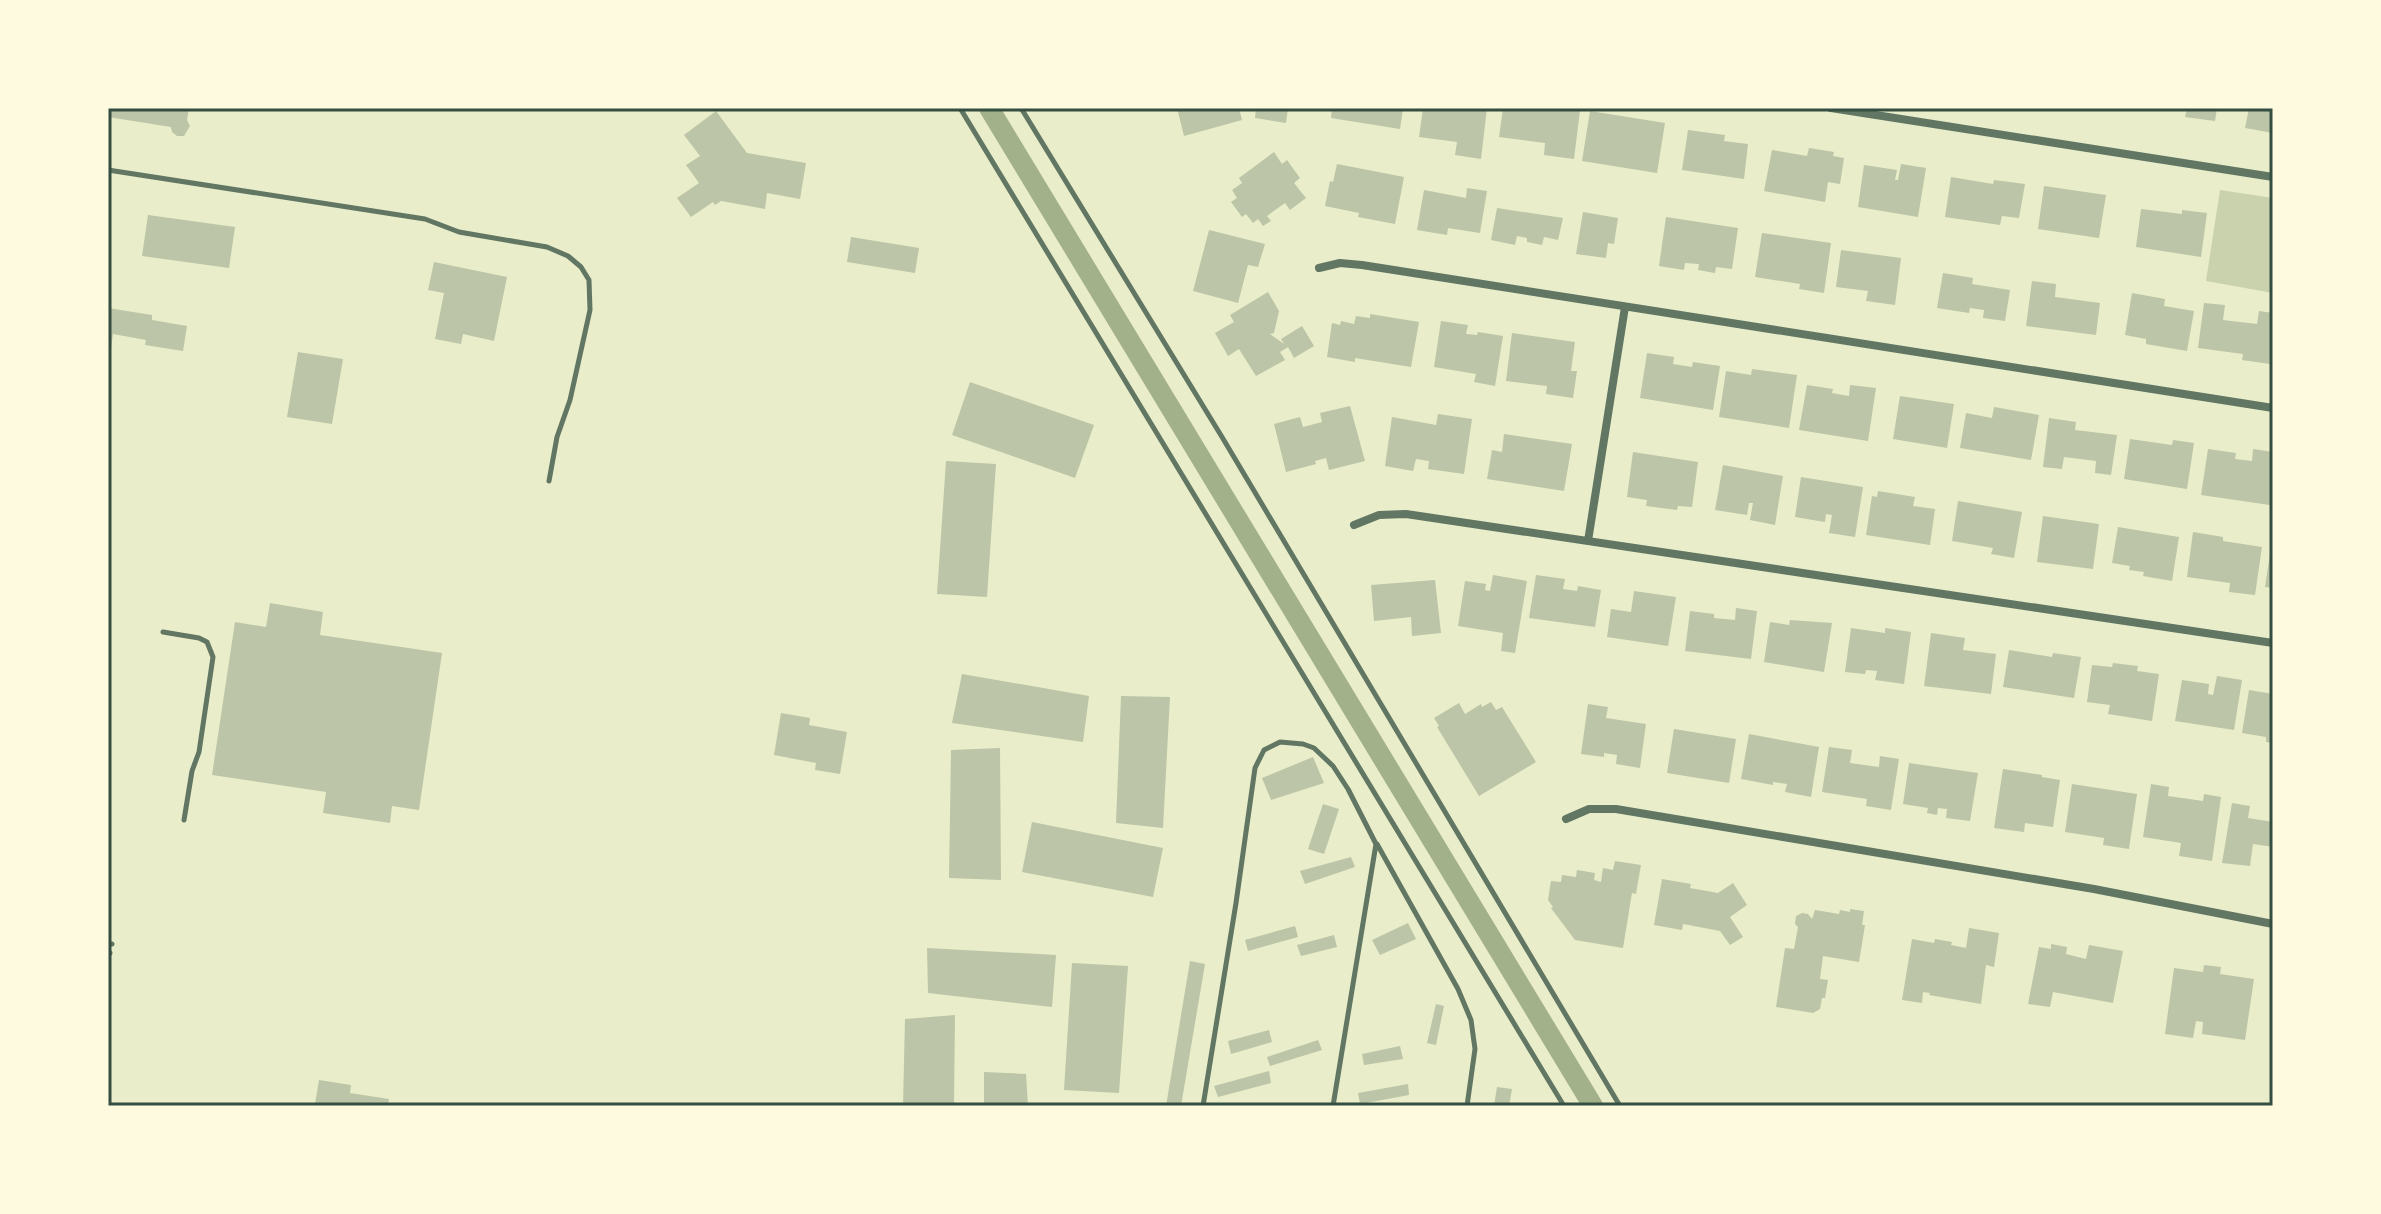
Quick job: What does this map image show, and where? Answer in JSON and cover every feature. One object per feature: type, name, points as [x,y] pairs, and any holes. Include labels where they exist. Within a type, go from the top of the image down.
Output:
[{"type":"street","points":[[1831,108],[2273,177]]},
{"type":"street","points":[[1319,268],[1340,263],[1362,265],[2273,408]]},
{"type":"street","points":[[1588,541],[1625,307]]},
{"type":"street","points":[[1354,525],[1379,515],[1406,514],[2273,643]]},
{"type":"street","points":[[1566,819],[1589,809],[1616,809],[2094,889],[2273,924]]},
{"type":"lane","points":[[960,108],[1564,1106]]},
{"type":"lane","points":[[1021,108],[1222,437],[1620,1106]]},
{"type":"lane","points":[[108,170],[425,219],[459,232],[547,247],[568,256],[581,267],[589,280],[590,310],[570,400],[557,437],[549,481]]},
{"type":"lane","points":[[163,632],[199,638],[207,642],[213,657],[199,752],[192,771],[184,820]]},
{"type":"lane","points":[[1203,1106],[1253,777],[1258,758],[1264,750],[1280,742],[1291,741],[1314,748],[1325,756],[1348,789],[1466,1006],[1474,1034],[1474,1063],[1467,1106]]},
{"type":"lane","points":[[1333,1106],[1376,844]]},
{"type":"green space","points":[[2220,190],[2273,198],[2273,293],[2206,281]]},
{"type":"building","points":[[108,108],[189,108],[187,120],[190,126],[184,136],[177,136],[171,127],[108,117]]},
{"type":"building","points":[[1177,108],[1239,108],[1242,120],[1184,136]]},
{"type":"building","points":[[1256,108],[1288,108],[1286,123],[1255,118]]},
{"type":"building","points":[[1332,108],[1403,108],[1400,129],[1331,118]]},
{"type":"building","points":[[1423,108],[1487,108],[1481,159],[1455,155],[1457,142],[1419,137]]},
{"type":"building","points":[[1503,108],[1580,111],[1574,159],[1544,155],[1545,143],[1499,137]]},
{"type":"building","points":[[2187,108],[2217,108],[2215,121],[2185,117]]},
{"type":"building","points":[[2249,108],[2273,108],[2273,133],[2245,128]]},
{"type":"building","points":[[716,111],[747,153],[806,163],[800,199],[767,193],[765,209],[721,201],[715,205],[713,202],[691,217],[677,198],[699,183],[686,165],[700,156],[684,135]]},
{"type":"building","points":[[1590,111],[1665,123],[1657,173],[1582,161]]},
{"type":"building","points":[[1688,130],[1725,135],[1724,141],[1748,144],[1744,179],[1682,170]]},
{"type":"building","points":[[1809,148],[1834,152],[1833,156],[1844,158],[1840,184],[1828,182],[1825,202],[1764,191],[1772,150],[1807,156]]},
{"type":"building","points":[[1274,152],[1282,164],[1287,160],[1300,178],[1294,183],[1306,198],[1290,210],[1285,203],[1267,216],[1271,221],[1263,226],[1258,219],[1253,223],[1246,214],[1242,217],[1231,202],[1237,198],[1232,190],[1242,183],[1239,178]]},
{"type":"building","points":[[1337,164],[1404,177],[1395,224],[1358,217],[1359,213],[1325,206]]},
{"type":"building","points":[[1901,164],[1926,168],[1918,217],[1858,207],[1864,165],[1897,170],[1895,180],[1898,180]]},
{"type":"building","points":[[1951,177],[1993,184],[1994,180],[2025,184],[2019,218],[2002,216],[2000,225],[1945,217]]},
{"type":"building","points":[[2044,186],[2106,195],[2099,238],[2038,229]]},
{"type":"building","points":[[1467,188],[1487,191],[1480,233],[1448,228],[1447,235],[1417,230],[1424,190],[1466,198]]},
{"type":"building","points":[[1497,208],[1563,218],[1558,240],[1544,237],[1542,245],[1517,236],[1515,245],[1491,240]]},
{"type":"building","points":[[2141,209],[2182,214],[2182,210],[2207,213],[2201,257],[2136,247]]},
{"type":"building","points":[[1583,212],[1618,218],[1614,244],[1608,243],[1606,258],[1576,254]]},
{"type":"building","points":[[148,215],[235,227],[229,268],[142,256]]},
{"type":"building","points":[[1666,217],[1738,228],[1732,269],[1716,267],[1715,273],[1698,270],[1699,264],[1685,263],[1684,270],[1659,266]]},
{"type":"building","points":[[1209,230],[1265,244],[1258,267],[1248,265],[1238,303],[1193,291]]},
{"type":"building","points":[[1762,233],[1831,243],[1824,293],[1799,289],[1800,284],[1755,277]]},
{"type":"building","points":[[851,237],[919,248],[915,273],[847,262]]},
{"type":"building","points":[[1841,250],[1901,258],[1895,305],[1866,301],[1868,291],[1836,287]]},
{"type":"building","points":[[434,262],[507,277],[494,341],[463,334],[461,344],[435,339],[444,293],[428,290]]},
{"type":"building","points":[[1943,273],[1973,278],[1972,284],[2010,290],[2005,321],[1983,318],[1984,310],[1970,308],[1969,313],[1937,308]]},
{"type":"building","points":[[2032,281],[2056,284],[2055,297],[2100,303],[2096,335],[2026,326]]},
{"type":"building","points":[[1268,292],[1279,311],[1274,333],[1270,334],[1284,344],[1281,339],[1302,326],[1314,346],[1294,358],[1288,347],[1280,352],[1285,360],[1256,376],[1239,349],[1228,356],[1215,333],[1234,322],[1230,315]]},
{"type":"building","points":[[2132,293],[2165,299],[2164,306],[2194,311],[2187,351],[2146,344],[2146,339],[2125,335]]},
{"type":"building","points":[[2204,303],[2225,305],[2223,320],[2257,324],[2259,311],[2273,313],[2270,364],[2242,360],[2243,354],[2198,348]]},
{"type":"building","points":[[108,308],[152,315],[152,320],[187,326],[183,351],[145,345],[146,340],[113,334],[108,355]]},
{"type":"building","points":[[1370,314],[1419,322],[1411,367],[1327,357],[1332,323],[1340,325],[1341,321],[1354,324],[1356,316],[1370,318]]},
{"type":"building","points":[[1441,321],[1468,325],[1466,334],[1477,335],[1478,332],[1503,336],[1495,386],[1474,382],[1476,374],[1434,367]]},
{"type":"building","points":[[1512,333],[1575,342],[1571,371],[1577,371],[1573,398],[1546,394],[1547,386],[1506,381]]},
{"type":"building","points":[[298,352],[343,359],[332,424],[287,417]]},
{"type":"building","points":[[1647,353],[1674,357],[1673,364],[1692,367],[1693,362],[1720,366],[1713,410],[1640,398]]},
{"type":"building","points":[[1752,369],[1797,375],[1789,428],[1719,417],[1726,371],[1751,375]]},
{"type":"building","points":[[970,382],[1094,425],[1075,478],[952,435]]},
{"type":"building","points":[[1807,385],[1833,389],[1832,393],[1849,396],[1850,385],[1876,388],[1868,441],[1799,430]]},
{"type":"building","points":[[1900,396],[1954,404],[1947,448],[1893,439]]},
{"type":"building","points":[[1350,406],[1365,461],[1329,470],[1326,458],[1286,472],[1274,424],[1300,417],[1303,427],[1322,422],[1320,413]]},
{"type":"building","points":[[1994,407],[2039,415],[2031,460],[1960,448],[1966,413],[1992,418]]},
{"type":"building","points":[[1438,414],[1472,419],[1464,474],[1428,469],[1429,461],[1416,459],[1413,471],[1385,466],[1392,417],[1436,425]]},
{"type":"building","points":[[2049,418],[2076,422],[2075,430],[2117,435],[2111,475],[2095,473],[2096,461],[2064,457],[2062,469],[2043,467]]},
{"type":"building","points":[[1504,434],[1572,444],[1564,491],[1487,479],[1492,450],[1502,452]]},
{"type":"building","points":[[2130,439],[2172,445],[2173,440],[2194,443],[2187,489],[2124,479]]},
{"type":"building","points":[[2208,449],[2236,453],[2235,459],[2252,461],[2253,449],[2273,452],[2270,505],[2201,495]]},
{"type":"building","points":[[1633,452],[1698,462],[1692,507],[1678,506],[1677,510],[1646,506],[1647,500],[1627,497]]},
{"type":"building","points":[[946,461],[996,464],[987,597],[937,594]]},
{"type":"building","points":[[1723,465],[1783,476],[1775,525],[1750,520],[1753,503],[1749,503],[1747,515],[1715,510]]},
{"type":"building","points":[[1801,477],[1863,487],[1855,537],[1829,533],[1832,515],[1826,514],[1825,522],[1795,517]]},
{"type":"building","points":[[1878,491],[1915,497],[1913,506],[1935,509],[1930,545],[1866,535],[1872,496],[1877,497]]},
{"type":"building","points":[[1958,501],[2022,512],[2014,558],[1991,554],[1993,548],[1952,541]]},
{"type":"building","points":[[2043,516],[2099,524],[2093,569],[2037,562]]},
{"type":"building","points":[[2118,527],[2179,537],[2172,581],[2143,576],[2144,572],[2129,570],[2130,566],[2112,563]]},
{"type":"building","points":[[2193,532],[2223,537],[2223,541],[2262,547],[2255,595],[2229,592],[2230,583],[2187,577]]},
{"type":"building","points":[[2273,548],[2273,588],[2265,587]]},
{"type":"building","points":[[1493,575],[1527,581],[1515,653],[1501,651],[1503,633],[1458,626],[1465,581],[1486,584],[1485,590],[1490,591]]},
{"type":"building","points":[[1536,575],[1565,579],[1563,589],[1577,591],[1578,586],[1601,590],[1595,627],[1529,618]]},
{"type":"building","points":[[1435,580],[1441,633],[1412,636],[1411,617],[1374,621],[1371,585]]},
{"type":"building","points":[[1634,591],[1676,597],[1668,646],[1607,637],[1611,609],[1631,612]]},
{"type":"building","points":[[270,603],[323,612],[320,635],[442,653],[419,810],[392,806],[390,823],[323,813],[326,792],[212,775],[235,622],[266,627]]},
{"type":"building","points":[[1736,608],[1757,611],[1751,659],[1685,651],[1690,611],[1735,620]]},
{"type":"building","points":[[1790,620],[1832,623],[1824,672],[1764,662],[1770,622],[1789,625]]},
{"type":"building","points":[[1851,628],[1885,633],[1885,628],[1911,632],[1904,684],[1875,680],[1877,671],[1866,670],[1865,674],[1845,672]]},
{"type":"building","points":[[1931,633],[1965,638],[1963,650],[1996,654],[1991,694],[1924,686]]},
{"type":"building","points":[[2009,650],[2052,657],[2053,653],[2081,657],[2074,698],[2003,687]]},
{"type":"building","points":[[2113,663],[2138,666],[2137,671],[2159,674],[2152,721],[2108,714],[2110,705],[2087,702],[2092,665],[2112,667]]},
{"type":"building","points":[[962,674],[1089,696],[1083,742],[952,723]]},
{"type":"building","points":[[2217,676],[2242,680],[2234,730],[2175,721],[2182,680],[2209,684],[2208,694],[2213,695]]},
{"type":"building","points":[[2249,690],[2273,694],[2273,743],[2266,742],[2266,737],[2242,733]]},
{"type":"building","points":[[1121,696],[1170,697],[1163,828],[1116,823]]},
{"type":"building","points":[[1491,702],[1496,710],[1502,707],[1536,762],[1479,796],[1434,718],[1459,703],[1465,714]]},
{"type":"building","points":[[1588,704],[1608,707],[1606,718],[1646,724],[1640,768],[1616,764],[1617,755],[1581,754]]},
{"type":"building","points":[[781,713],[810,718],[809,725],[847,732],[840,774],[815,770],[816,763],[774,755]]},
{"type":"building","points":[[1674,729],[1736,739],[1729,783],[1667,773]]},
{"type":"building","points":[[1749,734],[1819,747],[1811,797],[1785,792],[1787,784],[1773,782],[1773,785],[1741,779]]},
{"type":"building","points":[[1829,747],[1852,750],[1850,763],[1879,767],[1880,756],[1899,759],[1891,810],[1866,806],[1867,799],[1822,792]]},
{"type":"building","points":[[1000,748],[1001,880],[949,878],[951,750]]},
{"type":"building","points":[[1313,757],[1324,783],[1271,800],[1262,778]]},
{"type":"building","points":[[1909,763],[1978,773],[1970,821],[1946,818],[1947,809],[1938,808],[1937,815],[1927,813],[1928,808],[1903,804]]},
{"type":"building","points":[[2003,769],[2060,780],[2053,827],[2025,823],[2024,832],[1994,828]]},
{"type":"building","points":[[2072,784],[2137,794],[2129,849],[2103,845],[2104,838],[2065,832]]},
{"type":"building","points":[[2151,784],[2169,787],[2168,796],[2203,801],[2204,794],[2221,797],[2212,861],[2179,856],[2181,843],[2143,837]]},
{"type":"building","points":[[2232,803],[2250,806],[2248,818],[2273,822],[2273,847],[2253,844],[2250,866],[2222,863]]},
{"type":"building","points":[[1323,804],[1339,809],[1324,854],[1308,849]]},
{"type":"building","points":[[1032,822],[1163,848],[1153,897],[1022,872]]},
{"type":"building","points":[[1351,857],[1355,867],[1305,884],[1300,871]]},
{"type":"building","points":[[1615,861],[1641,865],[1636,894],[1632,893],[1623,948],[1575,940],[1551,908],[1548,900],[1551,881],[1561,882],[1562,875],[1576,877],[1577,870],[1595,873],[1594,880],[1601,882],[1603,868],[1613,870]]},
{"type":"building","points":[[1662,879],[1718,893],[1733,883],[1747,905],[1730,917],[1743,937],[1730,945],[1720,931],[1683,924],[1682,930],[1654,925]]},
{"type":"building","points":[[1850,909],[1864,911],[1859,962],[1823,956],[1820,979],[1828,980],[1825,998],[1822,998],[1820,1009],[1813,1013],[1776,1007],[1785,948],[1794,949],[1798,927],[1795,924],[1796,916],[1808,914],[1812,919],[1815,910],[1839,914],[1840,910],[1850,912]]},
{"type":"building","points":[[1408,923],[1416,939],[1380,955],[1372,940]]},
{"type":"building","points":[[1295,926],[1298,937],[1248,951],[1245,940]]},
{"type":"building","points":[[1969,928],[1999,933],[1994,967],[1986,965],[1981,1004],[1923,992],[1922,1003],[1902,1000],[1912,939],[1934,943],[1935,939],[1966,948]]},
{"type":"building","points":[[1334,935],[1337,947],[1301,956],[1297,945]]},
{"type":"building","points":[[2051,944],[2067,947],[2066,954],[2086,959],[2089,945],[2123,951],[2113,1003],[2053,992],[2050,1007],[2028,1004],[2039,947],[2051,949]]},
{"type":"building","points":[[927,948],[1056,955],[1052,1007],[928,993]]},
{"type":"building","points":[[1190,961],[1205,964],[1181,1106],[1166,1106]]},
{"type":"building","points":[[1072,963],[1128,966],[1119,1093],[1064,1090]]},
{"type":"building","points":[[2204,965],[2221,967],[2220,974],[2254,979],[2245,1040],[2202,1034],[2203,1022],[2196,1021],[2193,1038],[2165,1034],[2174,968],[2203,972]]},
{"type":"building","points":[[1436,1004],[1444,1006],[1436,1045],[1427,1043]]},
{"type":"building","points":[[955,1015],[954,1106],[903,1106],[905,1019]]},
{"type":"building","points":[[1269,1030],[1272,1042],[1231,1054],[1228,1041]]},
{"type":"building","points":[[1318,1040],[1322,1050],[1270,1066],[1267,1057]]},
{"type":"building","points":[[1400,1046],[1403,1059],[1364,1065],[1362,1054]]},
{"type":"building","points":[[1269,1071],[1271,1083],[1218,1097],[1214,1086]]},
{"type":"building","points":[[984,1072],[1026,1074],[1028,1106],[984,1106]]},
{"type":"building","points":[[319,1080],[351,1085],[350,1093],[389,1099],[388,1106],[315,1104]]},
{"type":"building","points":[[1408,1084],[1409,1095],[1360,1104],[1358,1093]]},
{"type":"building","points":[[1497,1087],[1512,1089],[1509,1106],[1494,1106]]},
{"type":"waterway","points":[[989,108],[1593,1106]]}]
